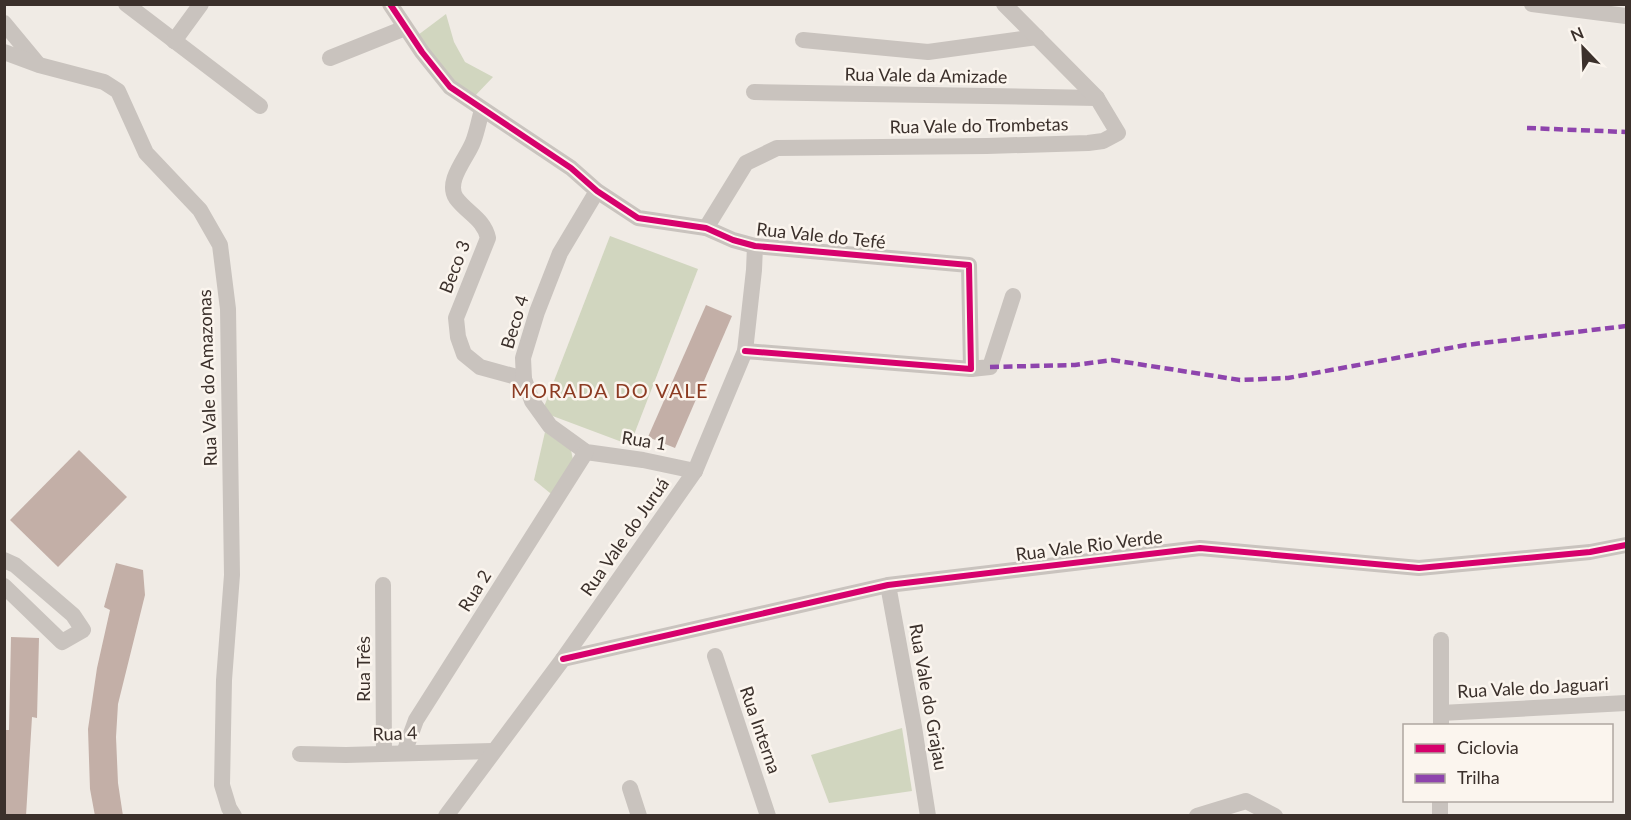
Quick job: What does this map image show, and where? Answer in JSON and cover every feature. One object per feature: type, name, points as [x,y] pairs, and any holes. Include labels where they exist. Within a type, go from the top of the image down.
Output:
[{"type":"street","points":[[126,4],[260,106]]},
{"type":"street","points":[[174,41],[201,4]]},
{"type":"street","name":"Rua Vale do Tefé","points":[[390,4],[405,28],[450,87],[571,168],[597,191],[638,218],[706,228],[733,240],[755,246],[969,265],[971,369]]},
{"type":"street","name":"Rua Vale do Trombetas","points":[[706,228],[746,163],[777,148],[987,146],[1103,141],[1118,133],[1097,98],[1005,4]]},
{"type":"street","points":[[1532,4],[1626,16]]},
{"type":"street","points":[[4,24],[39,65]]},
{"type":"street","points":[[330,58],[405,28]]},
{"type":"street","points":[[803,40],[928,52],[1037,36]]},
{"type":"street","name":"Rua Vale do Amazonas","points":[[4,52],[39,65],[104,82],[118,91],[146,153],[200,210],[220,244],[228,309],[232,575],[224,680],[222,784],[234,816]]},
{"type":"street","name":"Rua Vale da Amizade","points":[[754,92],[1097,98]]},
{"type":"street","name":"Beco 3","points":[[482,110],[474,141],[454,178],[452,189],[456,197],[486,227],[488,238],[456,318],[458,337],[464,354],[480,367],[524,380]]},
{"type":"street","name":"Beco 4","points":[[586,452],[550,426],[532,401],[524,380],[523,358],[560,253],[597,191]]},
{"type":"street","name":"Rua Vale do Juruá","points":[[446,816],[492,751],[563,659],[695,471],[745,351],[755,246]]},
{"type":"street","points":[[745,351],[971,369],[990,367],[1013,296]]},
{"type":"street","name":"Rua 1","points":[[586,452],[643,460],[695,471]]},
{"type":"street","name":"Rua 2","points":[[404,753],[416,720],[586,452]]},
{"type":"street","name":"Rua Vale Rio Verde","points":[[563,659],[888,585],[1200,548],[1419,568],[1590,552],[1626,545]]},
{"type":"street","points":[[4,560],[15,566],[73,615],[83,630],[62,642],[4,586]]},
{"type":"street","name":"Rua Três","points":[[383,585],[384,753]]},
{"type":"street","name":"Rua Vale do Grajau","points":[[888,585],[928,816]]},
{"type":"street","points":[[1441,640],[1441,719]]},
{"type":"street","name":"Rua Interna","points":[[715,656],[765,815]]},
{"type":"street","name":"Rua Vale do Jaguari","points":[[1441,719],[1626,703]]},
{"type":"street","name":"Rua 4","points":[[300,753],[346,755],[492,751]]},
{"type":"street","points":[[630,788],[639,816]]},
{"type":"street","points":[[1197,816],[1246,801],[1275,816]]},
{"type":"green space","points":[[446,14],[454,42],[465,62],[493,77],[471,100],[414,38]]},
{"type":"green space","points":[[610,236],[698,269],[630,445],[542,412]]},
{"type":"green space","points":[[545,432],[571,450],[574,465],[555,497],[534,480]]},
{"type":"green space","points":[[902,728],[912,791],[829,803],[811,755]]},
{"type":"building","points":[[706,305],[732,316],[675,448],[648,437]]},
{"type":"building","points":[[79,450],[127,497],[58,567],[10,520]]},
{"type":"building","points":[[116,563],[143,570],[145,595],[118,704],[116,737],[118,783],[123,816],[95,816],[90,789],[88,729],[97,668],[110,610],[104,607]]},
{"type":"building","points":[[11,637],[39,638],[37,718],[32,717],[26,816],[4,816],[4,730],[9,730]]},
{"type":"marked path","points":[[1527,128],[1626,132]]},
{"type":"marked path","points":[[990,367],[1075,365],[1112,360],[1240,380],[1288,378],[1466,345],[1626,326]]},
{"type":"cycle path","points":[[390,4],[422,52],[450,87],[571,168],[597,191],[638,218],[706,228],[733,240],[755,246],[969,265],[971,369],[745,351]]},
{"type":"cycle path","points":[[563,659],[888,585],[1200,548],[1419,568],[1590,552],[1626,545]]},
{"type":"district","name":"MORADA DO VALE","points":[[610,391]]}]
